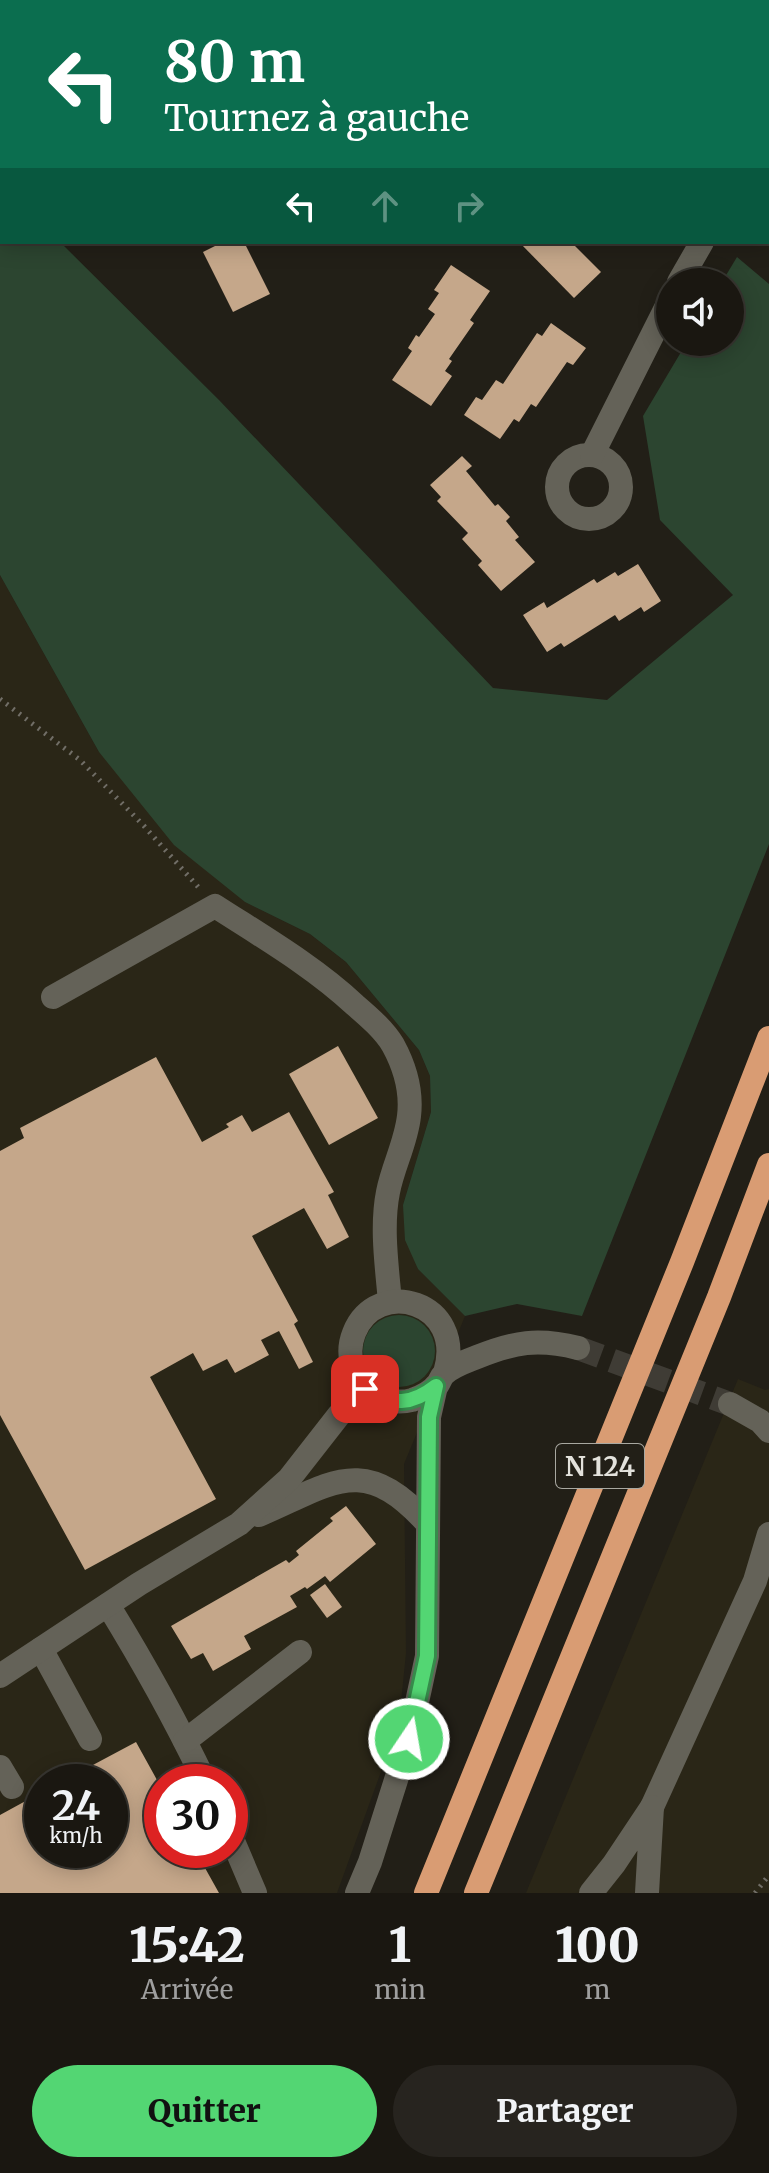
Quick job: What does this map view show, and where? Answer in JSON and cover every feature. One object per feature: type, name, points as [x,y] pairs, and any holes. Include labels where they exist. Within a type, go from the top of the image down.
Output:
[{"type":"highway","name":"N 124","points":[[426,1893],[677,1277],[769,1038]]},
{"type":"highway","name":"N 124","points":[[476,1893],[719,1297],[769,1165]]},
{"type":"street","points":[[687,268],[701,244]]},
{"type":"street","points":[[592,455],[656,328]]},
{"type":"street","points":[[53,997],[215,906],[338,989],[373,1021],[391,1043],[403,1065],[409,1087],[406,1136],[387,1194],[390,1302]]},
{"type":"street","points":[[357,1893],[409,1739],[427,1656],[429,1417],[441,1380],[450,1358],[444,1327],[421,1306],[390,1302],[363,1317],[354,1331],[350,1361],[356,1376],[365,1389],[393,1401],[409,1401],[424,1396],[441,1380],[469,1360],[501,1347],[544,1341],[578,1348]]},
{"type":"street","points":[[239,1524],[289,1479],[339,1415],[365,1389]]},
{"type":"street","points":[[730,1404],[749,1413],[769,1429]]},
{"type":"street","points":[[0,1676],[239,1524],[330,1483],[352,1479],[373,1482],[410,1504],[427,1523]]},
{"type":"street","points":[[591,1893],[652,1807],[755,1581],[769,1534]]},
{"type":"street","points":[[108,1605],[196,1764]]},
{"type":"street","points":[[41,1649],[90,1739]]},
{"type":"street","points":[[185,1741],[300,1652]]},
{"type":"street","points":[[647,1893],[652,1807]]},
{"type":"street","points":[[244,1868],[255,1893]]},
{"type":"path","points":[[0,699],[80,760],[215,906]]},
{"type":"path","points":[[755,1893],[769,1875]]},
{"type":"shaded area","points":[[0,575],[99,752],[245,902],[310,934],[346,962],[419,1050],[430,1076],[431,1112],[403,1205],[418,1269],[465,1316],[404,1464],[406,1653],[399,1722],[337,1893],[0,1893]]},
{"type":"shaded area","points":[[738,1379],[769,1389],[769,1893],[526,1893]]},
{"type":"green space","points":[[0,244],[62,244],[219,400],[493,688],[607,700],[733,595],[660,520],[643,416],[679,356],[744,356],[744,268],[730,268],[737,257],[769,284],[769,844],[582,1316],[517,1304],[465,1316],[418,1269],[405,1240],[403,1205],[431,1112],[430,1076],[419,1050],[346,962],[310,934],[245,902],[174,845],[99,752],[0,575]]},
{"type":"green space","points":[[399,1315],[419,1321],[429,1331],[435,1351],[429,1371],[419,1381],[399,1387],[379,1381],[369,1371],[363,1351],[369,1331],[379,1321]]},
{"type":"building","points":[[219,244],[245,244],[270,294],[233,312],[203,252]]},
{"type":"building","points":[[521,244],[573,244],[601,272],[574,298]]},
{"type":"building","points":[[451,265],[490,291],[470,320],[474,323],[449,359],[452,361],[445,371],[452,376],[431,406],[392,380],[412,351],[408,348],[416,335],[419,337],[435,314],[428,309],[439,293],[434,290]]},
{"type":"building","points":[[551,323],[586,348],[573,365],[567,362],[536,407],[531,404],[519,422],[514,419],[500,439],[464,415],[476,397],[482,400],[496,380],[503,384],[537,333],[542,336]]},
{"type":"building","points":[[462,456],[472,466],[466,471],[495,506],[498,504],[510,517],[506,521],[519,537],[515,540],[535,562],[501,591],[478,565],[482,561],[462,539],[468,533],[437,501],[441,497],[430,485]]},
{"type":"building","points":[[638,564],[661,601],[644,612],[641,607],[619,621],[615,615],[564,647],[561,643],[547,652],[523,615],[544,602],[547,608],[594,579],[597,583],[615,572],[618,576]]},
{"type":"building","points":[[338,1046],[378,1118],[329,1145],[289,1074]]},
{"type":"building","points":[[156,1057],[202,1142],[229,1127],[226,1124],[242,1115],[252,1132],[289,1112],[334,1192],[328,1195],[349,1237],[327,1249],[304,1208],[252,1236],[298,1321],[294,1324],[313,1362],[299,1369],[279,1331],[261,1340],[269,1355],[235,1373],[227,1359],[203,1371],[193,1353],[150,1377],[216,1499],[85,1570],[0,1415],[0,1151],[24,1138],[20,1128]]},
{"type":"building","points":[[346,1506],[376,1544],[330,1582],[325,1576],[290,1596],[297,1607],[244,1636],[251,1649],[213,1671],[203,1653],[191,1659],[171,1626],[286,1560],[289,1563],[299,1555],[296,1551],[333,1521],[330,1518]]},
{"type":"building","points":[[325,1584],[342,1607],[327,1618],[310,1595]]},
{"type":"building","points":[[136,1742],[148,1764],[144,1764],[144,1868],[205,1868],[219,1893],[0,1893],[0,1815],[24,1802],[24,1868],[128,1868],[128,1764],[95,1764]]},
{"type":"tunnel","points":[[578,1348],[730,1404]]},
{"type":"route","points":[[365,1389],[378,1397],[409,1401],[424,1396],[436,1386],[429,1417],[427,1476],[427,1656],[409,1739]]}]
